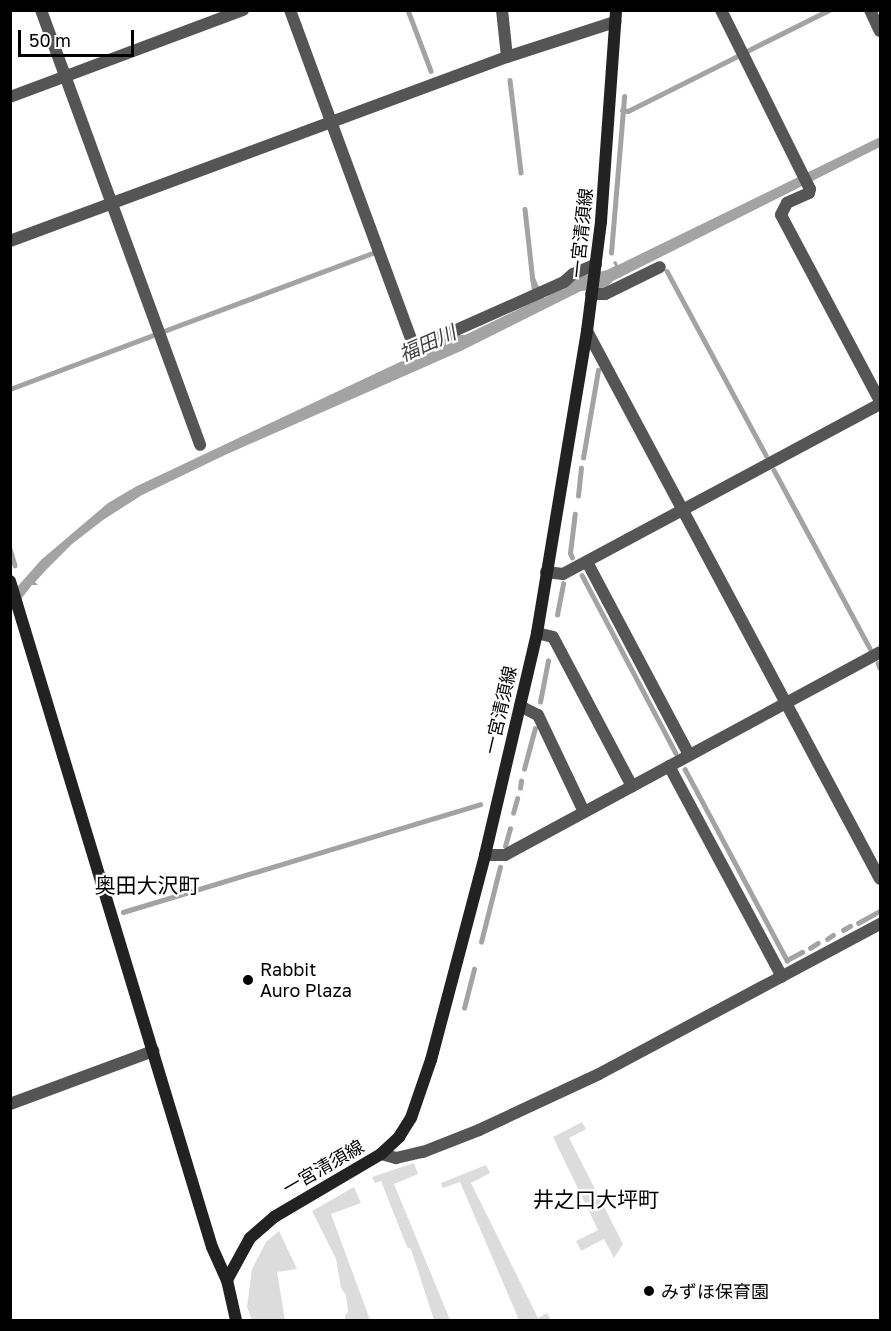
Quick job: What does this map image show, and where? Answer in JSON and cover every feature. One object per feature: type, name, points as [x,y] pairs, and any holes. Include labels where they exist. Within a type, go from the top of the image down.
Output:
[{"type":"main road","name":"一宮清須線","points":[[227,1280],[259,1227],[381,1154],[399,1137],[411,1118],[431,1060],[485,855],[537,633],[592,293],[603,201],[616,16]]},
{"type":"main road","points":[[11,582],[212,1247],[227,1280],[236,1320]]},
{"type":"street","points":[[41,10],[200,445]]},
{"type":"street","points":[[10,97],[243,10]]},
{"type":"street","points":[[290,10],[413,345],[436,339],[595,268]]},
{"type":"street","points":[[502,10],[507,57]]},
{"type":"street","points":[[546,572],[564,574],[880,403],[781,215],[787,203],[809,193],[809,187],[721,10]]},
{"type":"street","points":[[870,10],[880,31]]},
{"type":"street","points":[[10,242],[112,202],[616,16]]},
{"type":"street","points":[[592,293],[605,294],[660,267]]},
{"type":"street","points":[[586,331],[880,879]]},
{"type":"street","points":[[587,562],[689,755]]},
{"type":"street","points":[[537,633],[553,637],[632,786]]},
{"type":"street","points":[[485,855],[505,855],[880,652]]},
{"type":"street","points":[[520,706],[538,715],[584,812]]},
{"type":"street","points":[[669,766],[782,977]]},
{"type":"street","points":[[381,1154],[396,1158],[423,1152],[479,1130],[599,1074],[880,924]]},
{"type":"street","points":[[10,1104],[153,1051]]},
{"type":"shaded area","points":[[880,137],[880,147],[613,281],[605,289],[581,291],[461,351],[225,455],[142,495],[103,520],[72,544],[35,582],[38,585],[32,585],[11,612],[11,594],[41,560],[108,503],[137,486],[402,361],[414,355],[412,351],[416,349],[418,353],[421,348],[423,351],[456,335],[465,335],[533,302],[530,274],[535,278],[544,298],[582,276],[607,270],[615,266],[613,262],[616,261],[618,265]]},
{"type":"shaded area","points":[[582,1122],[586,1129],[569,1138],[623,1244],[614,1258],[604,1239],[581,1251],[576,1241],[598,1230],[553,1137]]},
{"type":"shaded area","points":[[414,1163],[418,1174],[394,1184],[450,1320],[434,1320],[411,1249],[407,1247],[381,1181],[375,1183],[372,1177]]},
{"type":"shaded area","points":[[486,1165],[490,1173],[471,1183],[538,1318],[547,1313],[551,1320],[519,1320],[460,1182],[443,1188],[441,1183]]},
{"type":"shaded area","points":[[354,1187],[361,1203],[331,1214],[370,1320],[346,1320],[345,1315],[348,1312],[346,1295],[341,1288],[336,1259],[312,1211]]},
{"type":"shaded area","points":[[279,1231],[297,1269],[277,1272],[285,1320],[252,1320],[247,1307],[252,1269],[266,1242]]},
{"type":"waterway","points":[[408,10],[431,71]]},
{"type":"waterway","points":[[745,52],[829,10]]},
{"type":"waterway","points":[[622,110],[628,111],[736,57]]},
{"type":"waterway","points":[[510,80],[521,172]]},
{"type":"waterway","points":[[611,253],[624,97]]},
{"type":"waterway","points":[[525,209],[533,281]]},
{"type":"waterway","points":[[164,331],[375,252]]},
{"type":"waterway","points":[[667,271],[766,455]]},
{"type":"waterway","points":[[10,389],[156,334]]},
{"type":"waterway","points":[[583,458],[598,370]]},
{"type":"waterway","points":[[578,496],[581,468]]},
{"type":"waterway","points":[[774,470],[870,648]]},
{"type":"waterway","points":[[572,558],[570,553],[575,514]]},
{"type":"waterway","points":[[10,549],[15,565]]},
{"type":"waterway","points":[[582,575],[676,753]]},
{"type":"waterway","points":[[557,615],[563,584]]},
{"type":"waterway","points":[[540,702],[548,661]]},
{"type":"waterway","points":[[878,663],[880,668]]},
{"type":"waterway","points":[[524,769],[535,728]]},
{"type":"waterway","points":[[685,769],[787,960],[802,952]]},
{"type":"waterway","points":[[520,788],[521,781]]},
{"type":"waterway","points":[[513,813],[517,799]]},
{"type":"waterway","points":[[123,912],[480,804]]},
{"type":"waterway","points":[[505,846],[510,829]]},
{"type":"waterway","points":[[481,942],[500,867]]},
{"type":"waterway","points":[[858,923],[880,911]]},
{"type":"waterway","points":[[843,930],[850,926]]},
{"type":"waterway","points":[[827,939],[833,935]]},
{"type":"waterway","points":[[810,948],[818,943]]},
{"type":"waterway","points":[[464,1008],[474,969]]},
{"type":"place","name":"Rabbit Auro Plaza","points":[[248,980]]},
{"type":"place","name":"みずほ保育園","points":[[649,1291]]},
{"type":"district","name":"奥田大沢町","points":[[147,885]]},
{"type":"district","name":"井之口大坪町","points":[[596,1199]]},
{"type":"water label","name":"福田川","points":[[427,343]]}]
